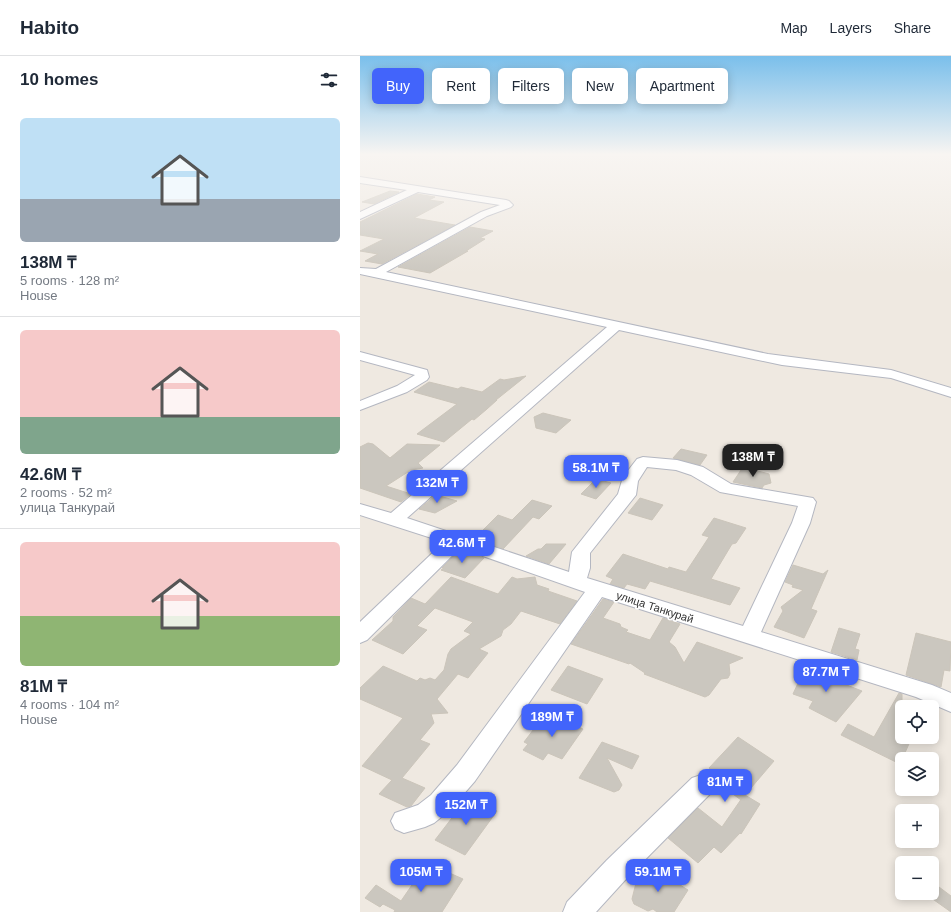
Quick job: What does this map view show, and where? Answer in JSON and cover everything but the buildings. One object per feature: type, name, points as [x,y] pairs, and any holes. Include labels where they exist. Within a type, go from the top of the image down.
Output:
[{"type":"street","points":[[360,216],[407,194]]},
{"type":"street","points":[[366,272],[380,271],[484,214],[508,205],[506,203],[448,194]]},
{"type":"street","points":[[366,272],[460,290],[616,326],[780,361],[883,372],[951,393]]},
{"type":"street","points":[[394,520],[616,326]]},
{"type":"street","points":[[360,356],[422,373],[422,376],[402,389],[360,406]]},
{"type":"street","points":[[576,581],[580,568],[581,552],[612,516],[627,495],[628,484],[633,473],[642,462],[677,465],[697,471],[726,488],[776,498],[807,502],[806,514],[784,557],[773,585],[748,637]]},
{"type":"street","name":"улица Танкурай","points":[[360,509],[456,540],[598,589],[924,691],[951,703]]},
{"type":"street","points":[[360,635],[456,540]]},
{"type":"street","points":[[404,821],[425,815],[440,803],[466,773],[598,589]]},
{"type":"street","points":[[577,912],[617,869],[701,786]]}]
